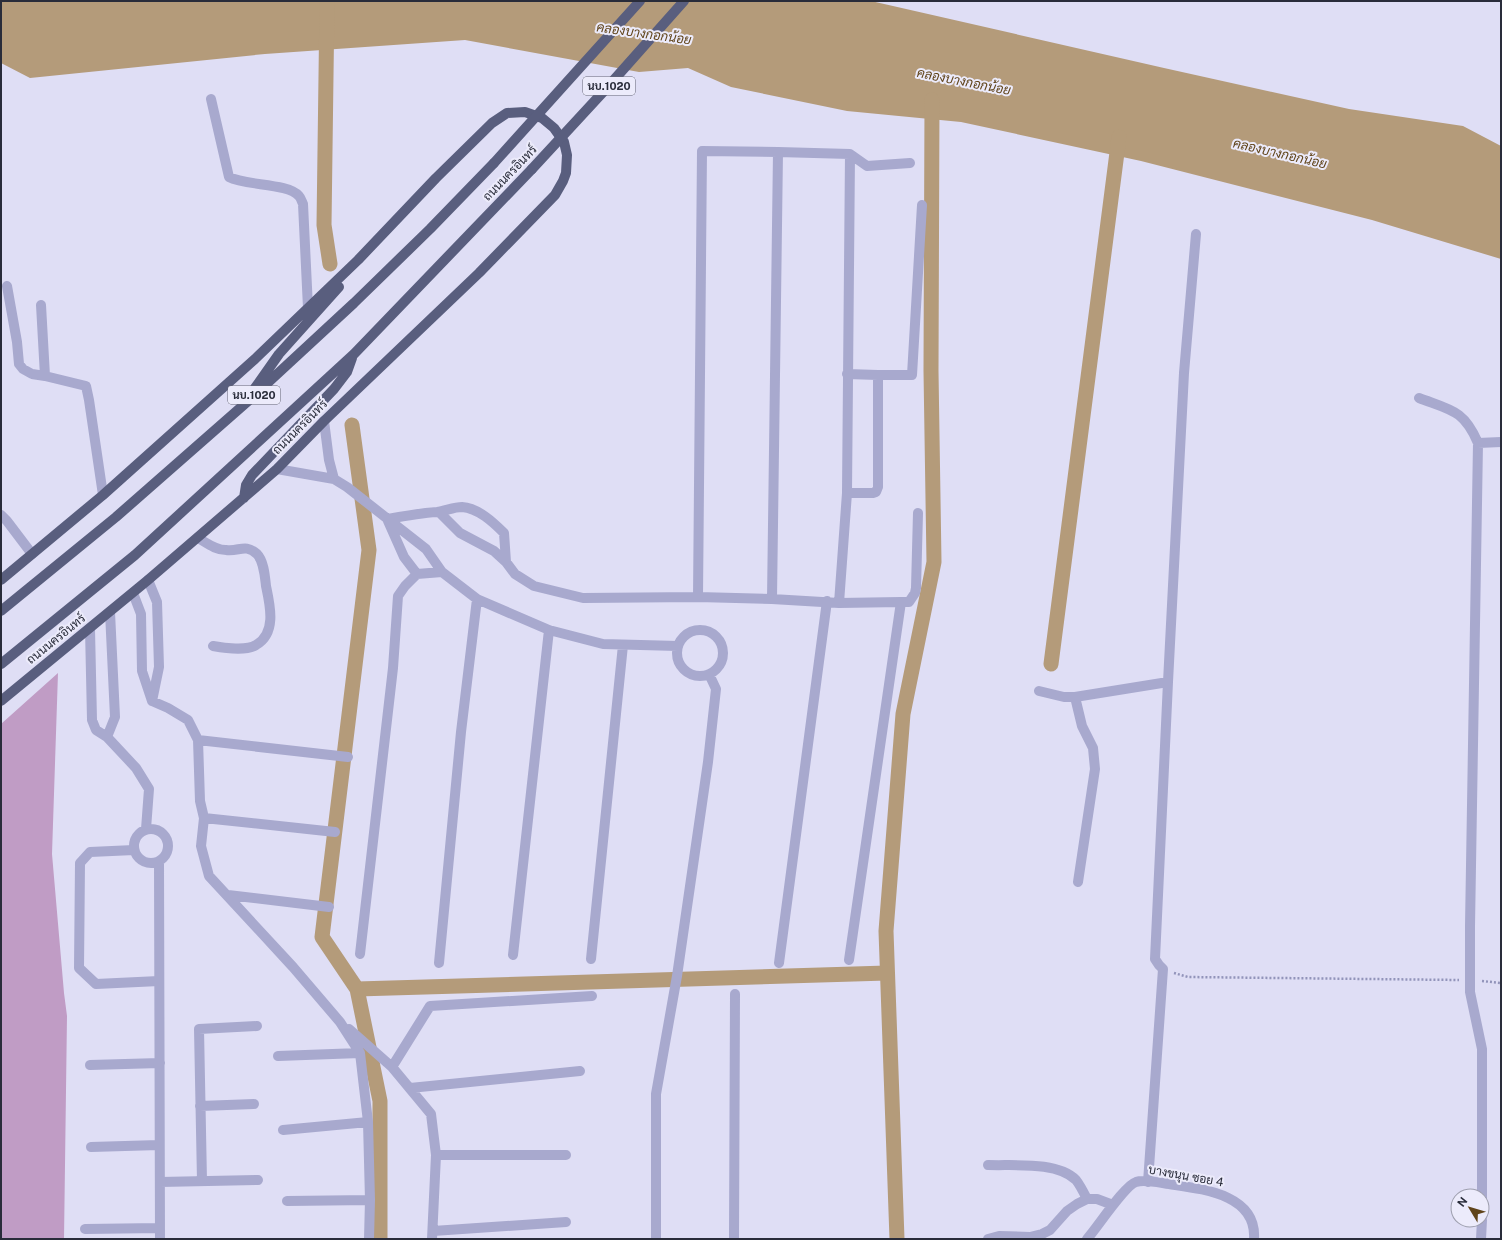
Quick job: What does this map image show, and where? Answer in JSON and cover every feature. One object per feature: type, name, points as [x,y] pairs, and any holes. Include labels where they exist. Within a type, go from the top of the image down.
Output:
[{"type":"main road","name":"ถนนนครอินทร์","points":[[1,611],[116,517],[247,402],[354,303],[430,229],[494,163],[640,1]]},
{"type":"main road","name":"ถนนนครอินทร์","points":[[1,664],[135,555],[354,354],[532,169],[684,1]]},
{"type":"main road","name":"ถนนนครอินทร์","points":[[1,580],[103,495],[255,359],[358,260],[473,140],[492,123],[507,113],[525,112],[542,118],[554,128],[564,142],[567,155],[566,173],[555,195],[479,273],[324,421],[277,469],[133,593],[1,701]]},
{"type":"main road","points":[[247,402],[280,354],[343,282],[358,260]]},
{"type":"main road","points":[[244,498],[246,485],[252,475],[334,389],[347,372],[354,354]]},
{"type":"street","points":[[211,99],[229,177],[237,181],[290,190],[300,196],[303,204],[308,308]]},
{"type":"street","points":[[698,597],[702,151],[850,154],[867,166],[910,163]]},
{"type":"street","points":[[772,598],[778,152]]},
{"type":"street","points":[[840,603],[847,493],[850,154]]},
{"type":"street","points":[[848,374],[912,375],[922,205]]},
{"type":"street","points":[[1148,1182],[1163,969],[1155,959],[1168,682],[1184,372],[1196,234]]},
{"type":"street","points":[[7,286],[17,342],[19,364],[26,372],[32,374],[86,386],[103,495]]},
{"type":"street","points":[[41,305],[45,376]]},
{"type":"street","points":[[847,493],[870,494],[877,490],[878,375]]},
{"type":"street","points":[[1419,398],[1450,409],[1461,415],[1472,428],[1478,444],[1470,992],[1482,1049],[1482,1188]]},
{"type":"street","points":[[324,421],[329,460],[334,479]]},
{"type":"street","points":[[1478,444],[1501,442]]},
{"type":"street","points":[[277,469],[334,479],[347,487],[426,549],[442,572],[477,599],[549,630],[603,644],[678,646]]},
{"type":"street","points":[[388,519],[421,513],[439,512],[462,507],[471,509],[488,519],[504,533],[506,562]]},
{"type":"street","points":[[439,512],[460,533],[494,551],[506,562],[515,574],[534,586],[583,598],[772,598],[840,603],[909,602],[915,593],[916,588],[918,513]]},
{"type":"street","points":[[1,515],[32,554]]},
{"type":"street","points":[[388,519],[404,557],[417,574]]},
{"type":"street","points":[[198,538],[215,548],[226,551],[250,548],[259,556],[263,567],[270,606],[270,624],[264,637],[256,646],[242,648],[213,646]]},
{"type":"street","points":[[360,954],[393,668],[398,596],[405,586],[417,574],[442,572]]},
{"type":"street","points":[[148,580],[157,602],[160,667],[152,701]]},
{"type":"street","points":[[133,593],[141,614],[142,671],[152,701],[168,708],[188,720],[198,740],[200,801],[204,818],[201,846],[209,876],[228,895],[340,1022],[360,1052],[368,1122],[370,1239]]},
{"type":"street","points":[[439,963],[461,732],[477,599]]},
{"type":"street","points":[[779,963],[827,601]]},
{"type":"street","points":[[850,960],[901,602]]},
{"type":"street","points":[[107,737],[115,717],[110,612]]},
{"type":"street","points":[[90,629],[92,720],[96,730],[107,737],[136,768],[149,789],[146,829]]},
{"type":"street","points":[[513,955],[549,630]]},
{"type":"street","points":[[702,630],[712,633],[720,640],[723,649],[722,660],[717,668],[709,674],[703,676],[692,674],[683,668],[678,658],[678,646],[692,631],[702,630]]},
{"type":"street","points":[[591,959],[623,645]]},
{"type":"street","points":[[656,1239],[656,1094],[672,1007],[708,762],[716,689],[709,674]]},
{"type":"street","points":[[1039,691],[1064,697],[1075,697],[1168,682]]},
{"type":"street","points":[[1075,697],[1082,726],[1093,748],[1095,769],[1078,882]]},
{"type":"street","points":[[198,740],[348,757]]},
{"type":"street","points":[[204,818],[335,832]]},
{"type":"street","points":[[146,829],[157,830],[162,833],[167,842],[166,853],[154,863],[139,859],[134,850],[137,835],[146,829]]},
{"type":"street","points":[[134,850],[90,852],[80,863],[79,968],[96,984],[160,982]]},
{"type":"street","points":[[159,860],[160,1239]]},
{"type":"street","points":[[228,895],[329,907]]},
{"type":"street","points":[[734,1239],[735,994]]},
{"type":"street","points":[[392,1067],[430,1006],[592,996]]},
{"type":"street","points":[[340,1022],[392,1067],[431,1114],[436,1155],[433,1235],[566,1222]]},
{"type":"street","points":[[202,1181],[199,1029],[257,1026]]},
{"type":"street","points":[[278,1056],[360,1052]]},
{"type":"street","points":[[90,1065],[160,1063]]},
{"type":"street","points":[[410,1088],[580,1071]]},
{"type":"street","points":[[200,1106],[254,1104]]},
{"type":"street","points":[[283,1130],[368,1122]]},
{"type":"street","points":[[91,1147],[160,1145]]},
{"type":"street","points":[[436,1155],[566,1155]]},
{"type":"street","points":[[988,1165],[1042,1167],[1056,1170],[1067,1174],[1076,1181],[1087,1199]]},
{"type":"street","points":[[160,1182],[258,1180]]},
{"type":"street","name":"บางขนุน ซอย 4","points":[[1087,1239],[1113,1205],[1134,1182],[1148,1182],[1204,1190],[1231,1198],[1244,1209],[1251,1220],[1254,1239]]},
{"type":"street","points":[[988,1239],[999,1236],[1030,1236],[1042,1234],[1050,1230],[1067,1211],[1087,1199],[1097,1199],[1113,1205]]},
{"type":"street","points":[[287,1201],[370,1200]]},
{"type":"street","points":[[85,1229],[160,1228]]},
{"type":"street","points":[[1481,1239],[1482,1228]]},
{"type":"path","points":[[1163,969],[1188,977],[1470,980],[1501,983]]},
{"type":"shaded area","points":[[58,673],[52,854],[67,1016],[64,1239],[1,1239],[1,724]]},
{"type":"water","name":"คลองบางกอกน้อย","points":[[1,1],[871,1],[1349,109],[1463,126],[1501,146],[1501,259],[1372,220],[1141,161],[961,122],[847,111],[731,87],[688,68],[639,72],[465,40],[265,54],[30,78],[1,63]]},
{"type":"waterway","points":[[327,1],[324,225],[330,264]]},
{"type":"waterway","points":[[897,1239],[886,931],[903,714],[934,562],[931,371],[932,100]]},
{"type":"waterway","points":[[1051,664],[1119,137]]},
{"type":"waterway","points":[[352,425],[369,550],[322,937],[357,989],[380,1101],[380,1239]]},
{"type":"waterway","points":[[357,989],[887,973]]}]
